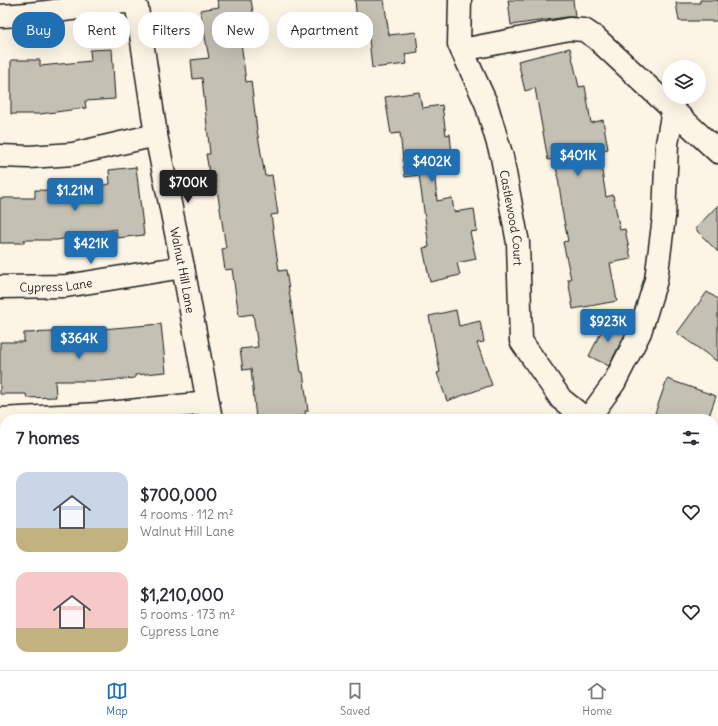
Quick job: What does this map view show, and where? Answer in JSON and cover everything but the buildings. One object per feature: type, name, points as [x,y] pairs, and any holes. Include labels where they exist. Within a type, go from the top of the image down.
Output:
[{"type":"street","name":"Castlewood Court","points":[[460,0],[459,44],[486,103],[502,157],[518,243],[522,340],[561,399],[580,414]]},
{"type":"street","points":[[0,16],[28,15],[99,6],[120,1],[135,2]]},
{"type":"street","name":"Walnut Hill Lane","points":[[135,2],[156,135],[210,411]]},
{"type":"street","points":[[462,50],[569,28],[584,30],[596,38],[718,152]]},
{"type":"street","points":[[591,414],[614,383],[640,332],[656,280],[664,217],[667,144],[674,110]]},
{"type":"street","points":[[0,156],[29,157],[73,154],[156,135]]},
{"type":"street","name":"Cypress Lane","points":[[0,286],[66,286],[183,267]]},
{"type":"street","points":[[99,414],[210,411]]}]
